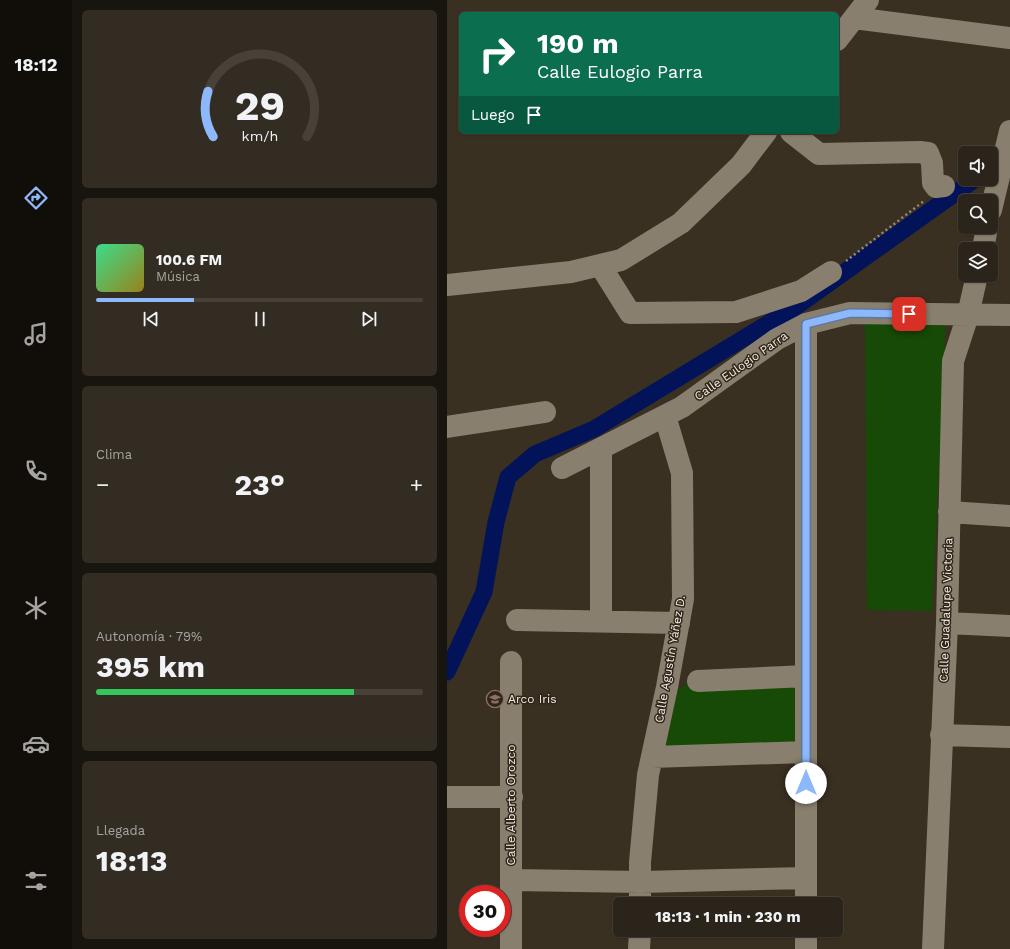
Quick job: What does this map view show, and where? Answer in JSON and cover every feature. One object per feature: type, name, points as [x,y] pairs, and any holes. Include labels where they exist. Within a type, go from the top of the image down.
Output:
[{"type":"street","points":[[839,37],[868,0]]},
{"type":"street","points":[[854,18],[1010,38]]},
{"type":"street","points":[[447,285],[571,272],[621,260],[681,223],[741,164],[764,134]]},
{"type":"street","points":[[794,134],[819,154],[928,153],[939,185]]},
{"type":"street","points":[[995,194],[1008,139]]},
{"type":"street","points":[[600,265],[630,313],[736,312],[801,291],[831,272]]},
{"type":"street","name":"Calle Guadalupe Victoria","points":[[933,949],[947,623],[953,361],[968,314],[975,282]]},
{"type":"street","name":"Calle Eulogio Parra","points":[[562,468],[682,407],[777,338],[806,324],[850,313],[1010,315]]},
{"type":"street","points":[[806,324],[806,897]]},
{"type":"street","points":[[447,427],[545,412]]},
{"type":"street","name":"Calle Agustín Yáñez D.","points":[[640,897],[640,862],[648,775],[667,687],[683,599],[682,473],[665,416]]},
{"type":"street","points":[[601,448],[601,621]]},
{"type":"street","points":[[949,512],[1010,516]]},
{"type":"street","points":[[517,620],[679,623]]},
{"type":"street","points":[[947,623],[1010,626]]},
{"type":"street","name":"Calle Alberto Orozco","points":[[511,662],[511,949]]},
{"type":"street","points":[[698,681],[806,676]]},
{"type":"street","points":[[941,735],[1010,737]]},
{"type":"street","points":[[652,757],[806,752]]},
{"type":"street","points":[[447,797],[512,797]]},
{"type":"street","points":[[511,880],[641,882],[806,878]]},
{"type":"street","points":[[639,949],[640,937]]},
{"type":"street","points":[[806,937],[806,949]]},
{"type":"path","points":[[831,272],[939,185],[958,174]]},
{"type":"green space","points":[[946,321],[932,611],[867,610],[865,324]]},
{"type":"green space","points":[[794,680],[796,747],[664,753],[676,691],[689,683]]},
{"type":"waterway","points":[[447,672],[484,592],[496,522],[508,477],[535,454],[594,429],[797,306],[965,186]]},
{"type":"place","name":"Arco Iris","points":[[495,699]]},
{"type":"route","points":[[806,783],[806,324],[850,313],[909,314]]}]
